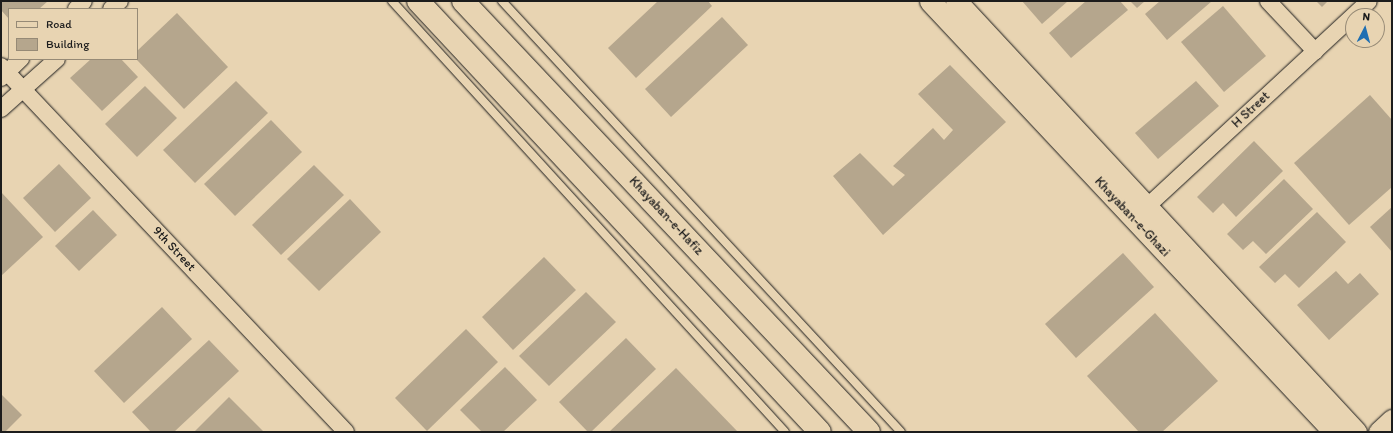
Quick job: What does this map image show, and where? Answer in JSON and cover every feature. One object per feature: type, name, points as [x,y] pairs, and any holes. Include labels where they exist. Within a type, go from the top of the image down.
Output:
[{"type":"main road","points":[[418,1],[820,432]]},
{"type":"main road","name":"Khayaban-e-Hafiz","points":[[463,1],[869,432]]},
{"type":"street","points":[[112,8],[120,1]]},
{"type":"street","name":"Khayaban-e-Ghazi","points":[[930,1],[1356,432]]},
{"type":"street","name":"Khayaban-e-Ghazi","points":[[956,1],[1334,432]]},
{"type":"street","points":[[1268,1],[1315,51]]},
{"type":"street","name":"H Street","points":[[1140,212],[1369,1]]},
{"type":"street","points":[[3,72],[20,60]]},
{"type":"street","points":[[1,109],[55,60]]},
{"type":"street","name":"9th Street","points":[[3,72],[23,89],[346,432]]},
{"type":"street","points":[[1379,432],[1392,420]]},
{"type":"lane","points":[[392,1],[785,432]]},
{"type":"lane","points":[[502,1],[901,432]]},
{"type":"building","points":[[1,1],[48,1],[40,8],[8,8],[8,18],[1,10]]},
{"type":"building","points":[[658,1],[708,1],[712,6],[636,78],[608,48]]},
{"type":"building","points":[[1022,1],[1068,1],[1042,24]]},
{"type":"building","points":[[1086,1],[1120,1],[1128,10],[1071,58],[1049,33]]},
{"type":"building","points":[[1130,1],[1145,1],[1137,8]]},
{"type":"building","points":[[1160,1],[1212,1],[1167,40],[1145,14]]},
{"type":"building","points":[[1316,1],[1328,1],[1322,7]]},
{"type":"building","points":[[1223,6],[1266,56],[1224,92],[1181,42]]},
{"type":"building","points":[[177,13],[228,67],[184,109],[137,60],[138,50]]},
{"type":"building","points":[[722,17],[748,45],[671,117],[645,89]]},
{"type":"building","points":[[90,60],[122,60],[138,77],[102,111],[70,78]]},
{"type":"building","points":[[950,65],[1006,122],[883,235],[833,176],[860,153],[893,186],[905,175],[893,166],[933,128],[944,140],[953,130],[918,94]]},
{"type":"building","points":[[236,81],[268,113],[195,183],[163,150]]},
{"type":"building","points":[[1196,81],[1219,106],[1158,159],[1135,133]]},
{"type":"building","points":[[145,86],[177,118],[137,157],[105,124]]},
{"type":"building","points":[[1370,95],[1392,120],[1392,187],[1349,225],[1294,163]]},
{"type":"building","points":[[271,120],[302,152],[235,216],[204,184]]},
{"type":"building","points":[[1254,141],[1283,171],[1236,217],[1223,203],[1213,213],[1197,197]]},
{"type":"building","points":[[59,164],[91,198],[55,232],[23,198]]},
{"type":"building","points":[[314,165],[344,195],[281,255],[252,225]]},
{"type":"building","points":[[1284,179],[1313,209],[1266,254],[1253,241],[1243,250],[1227,234]]},
{"type":"building","points":[[1,192],[43,237],[1,276]]},
{"type":"building","points":[[350,199],[381,232],[319,291],[287,259]]},
{"type":"building","points":[[1392,207],[1392,252],[1370,227]]},
{"type":"building","points":[[93,210],[117,235],[79,271],[55,246]]},
{"type":"building","points":[[1317,212],[1346,242],[1299,288],[1285,274],[1275,283],[1259,267]]},
{"type":"building","points":[[1123,253],[1154,287],[1076,358],[1045,324]]},
{"type":"building","points":[[544,257],[576,290],[513,350],[482,317]]},
{"type":"building","points":[[1336,271],[1348,284],[1360,273],[1379,294],[1329,340],[1297,305]]},
{"type":"building","points":[[586,292],[616,322],[549,386],[519,356]]},
{"type":"building","points":[[162,307],[192,339],[124,403],[94,371]]},
{"type":"building","points":[[1155,313],[1218,381],[1162,432],[1139,432],[1087,376]]},
{"type":"building","points":[[466,329],[498,362],[427,431],[395,398]]},
{"type":"building","points":[[626,338],[656,369],[591,432],[588,432],[559,402]]},
{"type":"building","points":[[209,340],[239,371],[174,432],[151,432],[132,412]]},
{"type":"building","points":[[505,367],[537,400],[503,432],[482,432],[460,410]]},
{"type":"building","points":[[676,368],[738,432],[609,432]]},
{"type":"building","points":[[1,394],[22,415],[5,432],[1,432]]},
{"type":"building","points":[[229,397],[264,432],[194,432]]}]
